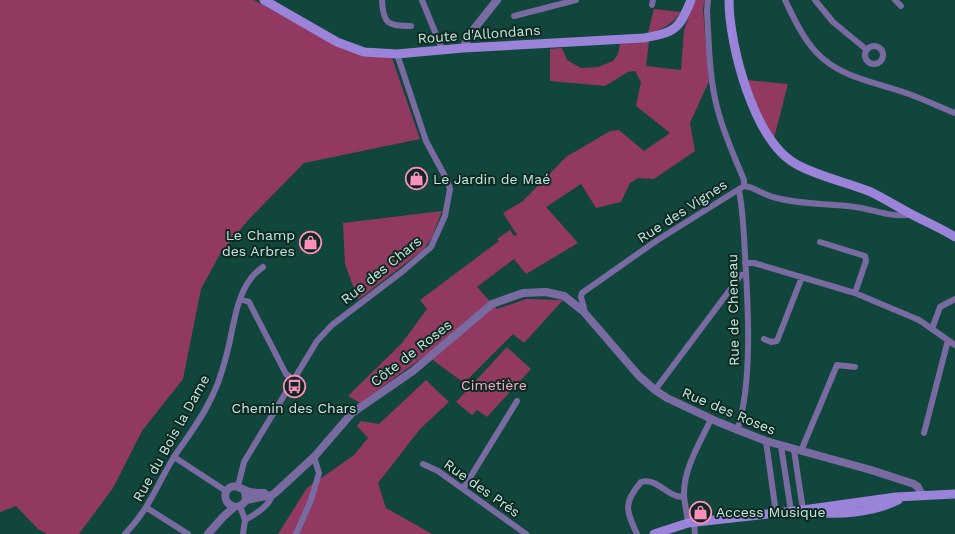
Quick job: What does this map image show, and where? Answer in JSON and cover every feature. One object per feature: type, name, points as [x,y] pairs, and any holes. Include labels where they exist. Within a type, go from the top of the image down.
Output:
[{"type":"main road","name":"Route d'Allondans","points":[[264,0],[337,42],[364,52],[396,54],[662,35],[676,29],[684,17],[691,0]]},
{"type":"main road","points":[[729,0],[729,18],[733,43],[743,82],[760,121],[779,151],[796,164],[870,192],[955,237]]},
{"type":"main road","points":[[654,534],[691,523],[803,510],[826,513],[856,511],[883,506],[901,498],[955,494]]},
{"type":"street","points":[[382,0],[383,15],[389,23],[394,26],[411,26]]},
{"type":"street","points":[[422,0],[442,50]]},
{"type":"street","points":[[463,48],[470,34],[497,0]]},
{"type":"street","points":[[514,16],[574,0]]},
{"type":"street","name":"Rue de Cheneau","points":[[708,0],[707,18],[712,85],[727,140],[744,180],[741,188],[746,263],[748,345],[745,386],[737,431]]},
{"type":"street","points":[[785,0],[807,41],[818,54],[836,67],[854,77],[908,94],[955,113]]},
{"type":"street","points":[[816,0],[832,22],[867,50]]},
{"type":"street","points":[[895,0],[901,6]]},
{"type":"street","name":"Rue des Chars","points":[[241,488],[244,462],[317,341],[332,326],[431,247],[445,216],[450,189],[426,140],[396,54]]},
{"type":"street","name":"Rue des Vignes","points":[[583,311],[582,293],[656,241],[741,188],[750,186],[774,198],[812,204],[855,207],[904,216],[912,214]]},
{"type":"street","points":[[820,242],[865,256],[866,261],[855,293]]},
{"type":"street","points":[[746,263],[754,263],[855,293],[919,320],[955,344]]},
{"type":"street","name":"Rue du Bois la Dame","points":[[125,534],[139,520],[147,508],[174,457],[214,393],[224,364],[235,312],[240,299],[251,278],[263,267]]},
{"type":"street","points":[[655,390],[740,275],[746,274]]},
{"type":"street","points":[[764,339],[771,342],[777,341],[802,277]]},
{"type":"street","name":"Côte de Roses","points":[[246,500],[275,493],[314,457],[352,412],[413,371],[492,304],[523,294],[546,292],[564,296],[583,311]]},
{"type":"street","points":[[240,299],[249,302],[286,374],[293,379]]},
{"type":"street","points":[[932,329],[940,307],[955,299]]},
{"type":"street","name":"Rue des Roses","points":[[583,311],[639,376],[655,390],[737,431],[781,446],[871,470],[914,484],[918,486],[922,495]]},
{"type":"street","points":[[924,432],[948,340]]},
{"type":"street","points":[[803,510],[797,450],[837,365],[855,367]]},
{"type":"street","points":[[463,489],[517,401]]},
{"type":"street","points":[[695,534],[684,497],[689,466],[711,419]]},
{"type":"street","points":[[766,441],[776,513]]},
{"type":"street","points":[[781,446],[791,511]]},
{"type":"street","points":[[174,457],[225,495],[226,503],[237,507],[245,520],[243,534]]},
{"type":"street","points":[[296,534],[311,500],[319,473],[314,457]]},
{"type":"street","name":"Rue des Prés","points":[[423,464],[438,471],[525,534]]},
{"type":"street","points":[[637,534],[627,513],[627,504],[632,492],[641,482],[650,481],[670,494],[684,497]]},
{"type":"street","points":[[210,531],[222,511],[225,495],[233,486],[257,493],[275,493],[267,504],[245,520]]},
{"type":"street","points":[[210,531],[246,500],[241,488]]},
{"type":"street","points":[[147,508],[188,534]]},
{"type":"green space","points":[[0,0],[254,0],[339,47],[392,58],[420,139],[304,163],[250,218],[220,254],[201,289],[183,379],[142,431],[113,488],[79,534],[47,534],[38,529],[16,506],[0,512]]},
{"type":"green space","points":[[695,0],[705,0],[703,9],[709,81],[690,123],[695,151],[654,179],[638,178],[630,183],[621,202],[596,208],[581,184],[546,207],[578,243],[526,274],[514,259],[477,287],[497,309],[526,299],[563,300],[524,343],[513,334],[464,383],[426,355],[360,403],[348,396],[402,343],[427,309],[420,300],[499,241],[497,239],[510,230],[514,236],[517,235],[503,213],[523,201],[566,157],[610,131],[619,130],[644,151],[670,133],[636,106],[641,82],[635,71],[628,72],[605,86],[550,81],[550,49],[562,48],[567,60],[581,68],[598,67],[613,61],[618,54],[620,44],[649,42],[646,66],[681,70],[684,30]]},
{"type":"green space","points":[[654,9],[681,12],[667,26],[648,33]]},
{"type":"green space","points":[[747,80],[788,84],[774,138],[760,114]]},
{"type":"green space","points":[[442,211],[432,237],[424,249],[358,300],[345,264],[343,223]]},
{"type":"green space","name":"Cimetière","points":[[507,347],[531,369],[487,417],[477,410],[472,415],[456,402]]},
{"type":"green space","points":[[426,380],[449,402],[420,429],[378,483],[386,508],[432,534],[278,534],[307,488],[354,455],[368,438],[357,426],[361,421],[379,424]]},
{"type":"place","name":"Le Jardin de Maé","points":[[417,179]]},
{"type":"place","name":"Le Champ des Arbres","points":[[311,243]]},
{"type":"place","name":"Chemin des Chars","points":[[294,386]]},
{"type":"place","name":"Access Musique","points":[[700,512]]}]
